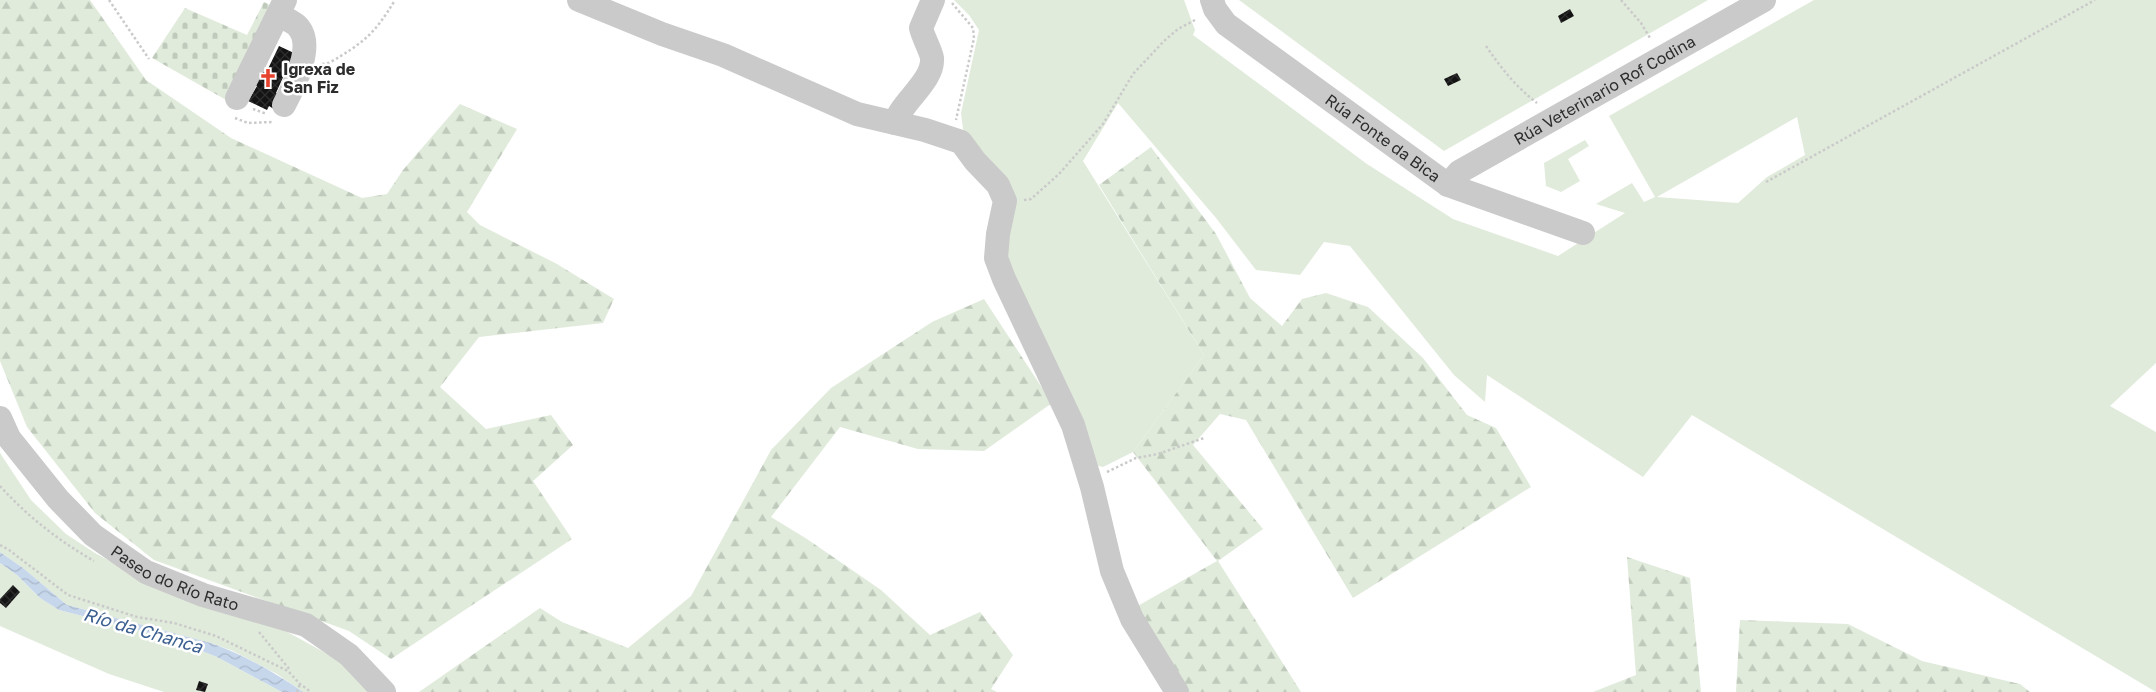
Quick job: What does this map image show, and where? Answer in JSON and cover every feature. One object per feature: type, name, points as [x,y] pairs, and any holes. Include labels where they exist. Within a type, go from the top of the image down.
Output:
[{"type":"street","points":[[579,0],[662,34],[723,55],[857,114],[961,142],[975,161],[998,185],[1005,202],[998,234],[996,258],[1004,279],[1073,425],[1090,480],[1112,571],[1132,619],[1177,692]]},
{"type":"street","points":[[895,123],[898,114],[914,95],[928,73],[932,58],[921,28],[933,0]]},
{"type":"street","name":"Rúa Fonte da Bica","points":[[1212,0],[1215,9],[1226,24],[1448,185],[1583,233]]},
{"type":"street","name":"Rúa Veterinario Rof Codina","points":[[1448,185],[1459,172],[1764,0]]},
{"type":"street","points":[[237,98],[282,8],[298,27],[305,39],[301,68],[280,113]]},
{"type":"street","name":"Paseo do Río Rato","points":[[0,418],[9,438],[15,446],[58,500],[93,535],[146,572],[203,594],[306,625],[349,655],[384,692]]},
{"type":"path","points":[[109,0],[149,59]]},
{"type":"path","points":[[316,64],[329,63],[370,36],[383,20],[394,0]]},
{"type":"path","points":[[948,0],[974,28],[974,38],[951,138]]},
{"type":"path","points":[[1621,0],[1641,23],[1650,38]]},
{"type":"path","points":[[1766,182],[2095,0]]},
{"type":"path","points":[[1005,202],[1031,199],[1059,174],[1103,124],[1133,74],[1164,40],[1195,20]]},
{"type":"path","points":[[1486,46],[1503,71],[1522,92],[1538,103]]},
{"type":"path","points":[[237,98],[246,106],[270,115],[280,113],[248,123],[230,116],[229,111],[237,98]]},
{"type":"path","points":[[1090,480],[1136,458],[1158,454],[1204,438]]},
{"type":"path","points":[[0,545],[10,550],[68,595],[137,617],[174,623],[216,636],[292,673]]},
{"type":"path","points":[[256,628],[300,684],[312,692]]},
{"type":"path","points":[[298,692],[300,684]]},
{"type":"green space","points":[[0,0],[90,0],[146,80],[231,138],[362,198],[387,194],[403,170],[460,104],[517,129],[467,212],[480,225],[557,264],[614,299],[603,323],[479,337],[440,387],[486,429],[551,415],[573,445],[533,481],[572,539],[391,659],[349,631],[154,560],[95,513],[27,427],[0,361]]},
{"type":"green space","points":[[954,0],[1184,0],[1195,30],[1193,35],[1367,164],[1453,219],[1558,256],[1625,213],[1596,204],[1632,183],[1644,202],[1655,197],[1609,116],[1814,0],[2156,0],[2156,363],[2110,406],[2156,432],[2156,692],[1692,415],[1643,477],[1487,375],[1485,402],[1454,375],[1350,246],[1324,242],[1300,275],[1256,270],[1216,218],[1118,103],[1083,161],[1204,355],[1133,452],[1103,467],[1091,464],[1003,266],[1005,226],[964,136],[961,113],[979,30],[969,15]],"holes":[[[1797,117],[1805,155],[1767,177],[1738,203],[1657,197]]]},
{"type":"green space","points":[[1239,0],[1708,0],[1444,151]]},
{"type":"green space","points":[[264,2],[272,6],[228,101],[152,58],[185,8],[247,35]]},
{"type":"green space","points":[[1585,140],[1589,146],[1568,159],[1580,181],[1561,192],[1546,186],[1544,163]]},
{"type":"green space","points":[[1151,147],[1216,234],[1250,298],[1282,326],[1302,299],[1326,293],[1368,307],[1423,358],[1467,415],[1496,428],[1531,487],[1353,598],[1246,420],[1220,414],[1193,445],[1263,529],[1218,561],[1301,692],[1182,692],[1134,608],[1217,561],[1133,452],[1204,355],[1099,185]]},
{"type":"green space","points":[[984,299],[1052,403],[984,451],[918,449],[840,427],[771,517],[807,539],[881,590],[930,635],[980,612],[1013,655],[991,689],[997,692],[419,692],[540,608],[562,622],[628,648],[691,596],[771,450],[831,388],[932,322]]},
{"type":"green space","points":[[0,453],[31,500],[66,534],[95,553],[141,578],[282,629],[340,661],[371,692],[303,692],[277,674],[233,651],[211,643],[67,605],[23,568],[0,552]]},
{"type":"green space","points":[[1627,557],[1690,578],[1701,692],[1593,692],[1636,675]]},
{"type":"green space","points":[[0,563],[17,575],[40,598],[59,610],[142,631],[197,649],[217,657],[282,692],[164,692],[109,674],[0,626]]},
{"type":"green space","points":[[1740,620],[1848,624],[1922,661],[2020,684],[2030,692],[1736,692]]},
{"type":"water","name":"Río da Chanca","points":[[0,552],[23,568],[67,605],[211,643],[258,664],[303,692],[282,692],[217,657],[197,649],[142,631],[59,610],[40,598],[17,575],[0,563]]},
{"type":"building","points":[[1570,9],[1574,16],[1561,23],[1558,16]]},
{"type":"building","name":"Igrexa de San Fiz","points":[[279,46],[294,53],[276,93],[284,97],[277,111],[269,106],[267,110],[248,101],[257,86],[251,83],[258,69],[266,73]]},
{"type":"building","points":[[1457,73],[1461,80],[1448,86],[1444,79]]},
{"type":"building","points":[[13,585],[20,592],[6,608],[0,603],[0,599]]},
{"type":"building","points":[[199,681],[208,684],[205,692],[196,690]]},
{"type":"place","name":"Igrexa de San Fiz","points":[[268,78]]}]
